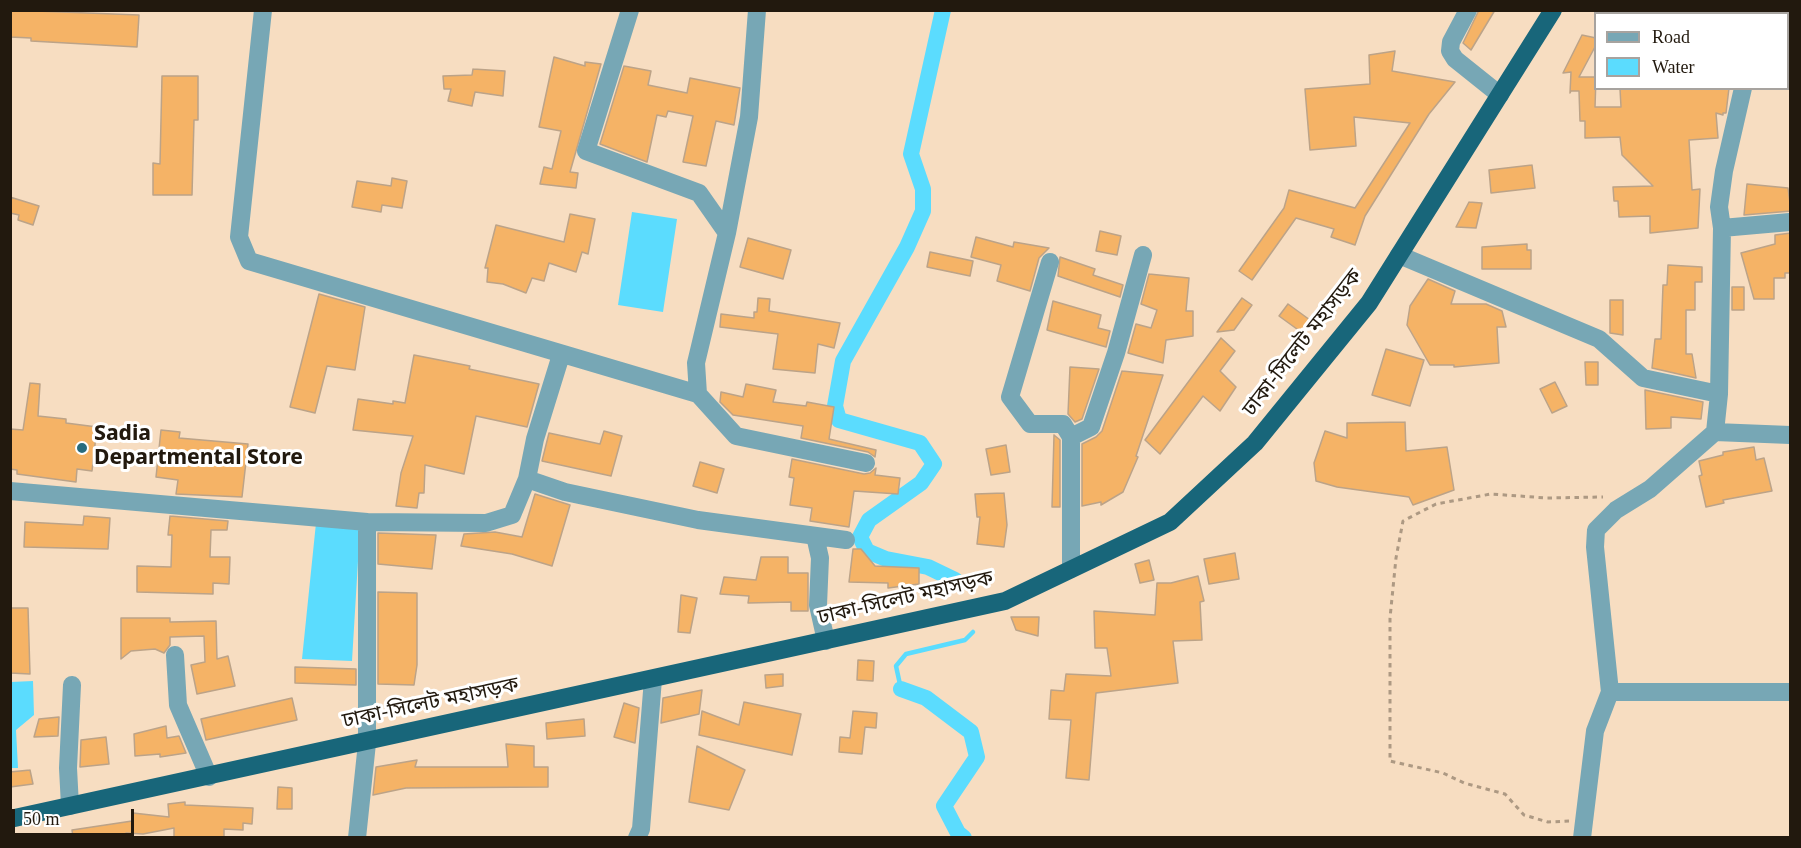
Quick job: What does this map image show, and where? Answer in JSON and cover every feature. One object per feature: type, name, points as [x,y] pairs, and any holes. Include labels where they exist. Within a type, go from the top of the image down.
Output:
[{"type":"highway","name":"ঢাকা-সিলেট মহাসড়ক","points":[[10,819],[1005,601],[1170,522],[1255,443],[1369,303],[1553,10]]},
{"type":"street","points":[[263,10],[239,237],[249,261],[698,394],[736,436],[866,463]]},
{"type":"street","points":[[630,10],[586,151],[699,193],[727,232]]},
{"type":"street","points":[[698,394],[696,363],[727,232],[749,117],[757,10]]},
{"type":"street","points":[[1468,10],[1451,42],[1450,51],[1455,59],[1500,95]]},
{"type":"street","points":[[1582,837],[1588,770],[1595,732],[1610,692],[1595,547],[1596,530],[1616,510],[1650,489],[1715,432],[1719,394],[1722,228],[1719,207],[1724,171],[1743,90]]},
{"type":"street","points":[[1722,228],[1791,222]]},
{"type":"street","points":[[1071,437],[1091,427],[1116,353],[1143,255]]},
{"type":"street","points":[[1399,255],[1599,339],[1643,378],[1719,394]]},
{"type":"street","points":[[1050,262],[1010,396],[1030,424],[1063,424],[1071,437],[1071,569]]},
{"type":"street","points":[[10,490],[367,522],[486,523],[512,515],[527,479],[535,439],[561,355]]},
{"type":"street","points":[[1715,432],[1791,435]]},
{"type":"street","points":[[527,479],[565,492],[698,519],[846,540]]},
{"type":"street","points":[[357,837],[367,742],[367,522]]},
{"type":"street","points":[[815,537],[820,558],[818,605],[826,641]]},
{"type":"street","points":[[175,655],[178,705],[208,777]]},
{"type":"street","points":[[637,837],[641,829],[653,679]]},
{"type":"street","points":[[70,806],[68,768],[72,685]]},
{"type":"street","points":[[1610,692],[1791,692]]},
{"type":"path","points":[[1585,816],[1568,821],[1548,822],[1524,814],[1505,794],[1464,783],[1443,773],[1390,761],[1390,618],[1395,558],[1403,521],[1436,504],[1491,494],[1547,498],[1610,497]]},
{"type":"water","points":[[632,212],[677,219],[663,312],[618,305]]},
{"type":"water","points":[[316,523],[360,528],[352,661],[302,659]]},
{"type":"water","points":[[33,681],[34,715],[16,730],[18,768],[11,768],[11,682]]},
{"type":"building","points":[[10,10],[139,15],[137,47],[31,41],[31,38],[10,37]]},
{"type":"building","points":[[1479,10],[1495,10],[1471,50],[1463,43]]},
{"type":"building","points":[[1582,35],[1594,38],[1594,49],[1579,77],[1594,77],[1595,107],[1621,107],[1620,90],[1729,90],[1726,113],[1723,115],[1716,113],[1718,138],[1689,140],[1692,190],[1700,189],[1698,228],[1650,233],[1650,216],[1619,217],[1618,201],[1614,201],[1613,187],[1653,186],[1622,155],[1620,137],[1585,138],[1585,121],[1580,121],[1579,91],[1570,93],[1571,72],[1563,73]]},
{"type":"building","points":[[1395,51],[1392,71],[1455,82],[1429,114],[1365,216],[1355,245],[1331,237],[1334,229],[1296,218],[1252,280],[1239,271],[1284,208],[1289,190],[1355,208],[1410,123],[1354,117],[1356,146],[1310,150],[1305,89],[1370,84],[1369,55]]},
{"type":"building","points":[[554,57],[585,66],[585,62],[601,64],[570,172],[578,173],[576,188],[540,184],[544,167],[552,169],[561,131],[539,127]]},
{"type":"building","points":[[624,66],[651,71],[648,85],[687,93],[690,78],[740,88],[734,125],[716,121],[706,166],[683,162],[693,116],[668,111],[666,117],[657,115],[647,162],[600,144]]},
{"type":"building","points":[[473,69],[505,71],[503,96],[475,92],[472,106],[448,101],[451,89],[444,89],[443,76],[472,75]]},
{"type":"building","points":[[162,76],[198,76],[198,120],[194,120],[192,195],[153,195],[153,163],[160,164]]},
{"type":"building","points":[[1532,165],[1535,188],[1491,193],[1489,170]]},
{"type":"building","points":[[392,178],[407,181],[402,208],[382,205],[381,212],[352,207],[357,181],[391,186]]},
{"type":"building","points":[[1747,184],[1788,188],[1791,211],[1744,215]]},
{"type":"building","points":[[10,197],[39,206],[33,225],[18,220],[19,215],[10,213]]},
{"type":"building","points":[[1469,202],[1482,203],[1476,228],[1456,227]]},
{"type":"building","points":[[570,214],[595,219],[588,254],[582,252],[576,272],[549,263],[544,281],[532,278],[526,293],[503,284],[487,282],[488,268],[485,268],[496,225],[564,242]]},
{"type":"building","points":[[1100,231],[1121,236],[1117,255],[1096,251]]},
{"type":"building","points":[[1791,233],[1791,273],[1785,273],[1785,278],[1774,278],[1774,299],[1754,299],[1741,253],[1775,244],[1775,235]]},
{"type":"building","points":[[976,237],[1013,247],[1014,242],[1049,248],[1039,258],[1030,291],[997,281],[1001,265],[971,257]]},
{"type":"building","points":[[748,238],[791,250],[783,279],[740,267]]},
{"type":"building","points":[[1527,244],[1527,250],[1531,250],[1531,269],[1482,269],[1482,247]]},
{"type":"building","points":[[930,252],[973,261],[970,276],[927,267]]},
{"type":"building","points":[[1060,257],[1095,269],[1093,275],[1123,285],[1120,297],[1058,276]]},
{"type":"building","points":[[1668,265],[1702,267],[1702,282],[1695,282],[1695,310],[1686,310],[1686,354],[1692,354],[1696,378],[1652,368],[1655,339],[1661,339],[1663,285],[1667,285]]},
{"type":"building","points":[[1149,274],[1189,278],[1186,311],[1193,311],[1193,336],[1166,340],[1163,363],[1128,353],[1136,324],[1151,328],[1157,310],[1141,304]]},
{"type":"building","points":[[1428,279],[1455,291],[1451,304],[1486,304],[1502,311],[1506,327],[1497,327],[1499,363],[1454,367],[1454,365],[1430,365],[1407,325],[1410,306]]},
{"type":"building","points":[[1732,287],[1744,287],[1744,310],[1732,310]]},
{"type":"building","points":[[319,294],[365,307],[355,370],[327,366],[315,413],[290,407]]},
{"type":"building","points":[[758,298],[770,299],[769,311],[840,323],[834,348],[818,344],[815,373],[773,369],[778,334],[720,327],[721,314],[754,318]]},
{"type":"building","points":[[1242,298],[1252,305],[1234,330],[1217,332]]},
{"type":"building","points":[[1610,300],[1623,300],[1623,335],[1610,333]]},
{"type":"building","points":[[1053,301],[1101,315],[1098,328],[1110,331],[1106,347],[1047,330]]},
{"type":"building","points":[[1288,304],[1310,320],[1301,332],[1279,316]]},
{"type":"building","points":[[1221,338],[1235,351],[1220,371],[1236,387],[1220,411],[1203,396],[1160,454],[1145,440]]},
{"type":"building","points":[[1386,349],[1424,360],[1410,406],[1372,395]]},
{"type":"building","points":[[414,355],[470,366],[469,369],[539,384],[527,427],[476,416],[464,474],[425,465],[424,493],[419,493],[417,508],[396,506],[401,473],[413,436],[353,430],[358,399],[393,404],[393,401],[405,403]]},
{"type":"building","points":[[1585,362],[1598,362],[1598,385],[1586,385]]},
{"type":"building","points":[[1070,367],[1099,369],[1082,419],[1075,422],[1068,414]]},
{"type":"building","points":[[1122,371],[1163,375],[1136,456],[1138,457],[1123,492],[1101,505],[1101,502],[1082,506],[1082,444],[1102,431]]},
{"type":"building","points":[[1555,382],[1567,406],[1552,413],[1540,389]]},
{"type":"building","points":[[30,383],[40,384],[38,416],[66,419],[66,423],[97,427],[92,471],[77,469],[76,482],[17,474],[17,470],[10,469],[10,429],[23,430]]},
{"type":"building","points":[[746,384],[776,390],[773,402],[806,406],[807,402],[834,407],[829,439],[876,450],[875,457],[868,452],[801,438],[803,426],[733,415],[720,402],[721,392],[743,397]]},
{"type":"building","points":[[1645,390],[1703,402],[1701,419],[1671,417],[1671,428],[1646,429]]},
{"type":"building","points":[[1405,422],[1406,451],[1447,447],[1454,490],[1413,505],[1409,497],[1337,487],[1316,481],[1314,463],[1325,431],[1347,438],[1347,423]]},
{"type":"building","points":[[161,430],[180,432],[179,438],[248,444],[242,497],[176,494],[178,480],[156,477]]},
{"type":"building","points":[[604,431],[622,436],[611,476],[542,461],[549,433],[600,444]]},
{"type":"building","points":[[1054,435],[1060,440],[1060,507],[1052,507]]},
{"type":"building","points":[[1006,445],[1010,472],[991,475],[986,449]]},
{"type":"building","points":[[1754,447],[1756,460],[1764,458],[1772,491],[1723,500],[1724,503],[1706,507],[1699,476],[1702,475],[1699,461],[1723,455],[1723,452]]},
{"type":"building","points":[[792,459],[864,474],[876,468],[875,475],[900,478],[898,494],[854,491],[849,527],[810,521],[812,508],[790,505],[794,478],[789,477]]},
{"type":"building","points":[[700,462],[724,469],[717,493],[693,486]]},
{"type":"building","points":[[1004,493],[1007,525],[1004,547],[977,544],[980,517],[977,517],[975,494]]},
{"type":"building","points":[[535,494],[570,505],[552,566],[512,554],[461,546],[464,534],[495,532],[522,537]]},
{"type":"building","points":[[84,516],[110,518],[108,549],[24,547],[25,522],[83,525]]},
{"type":"building","points":[[170,516],[228,521],[227,530],[211,530],[210,557],[230,557],[229,584],[213,583],[213,594],[137,592],[137,566],[171,567],[172,535],[168,535]]},
{"type":"building","points":[[378,533],[436,535],[432,569],[378,564]]},
{"type":"building","points":[[853,549],[861,549],[875,566],[919,568],[919,584],[888,588],[888,583],[849,582]]},
{"type":"building","points":[[1235,553],[1239,579],[1209,584],[1204,559]]},
{"type":"building","points":[[761,557],[788,557],[788,573],[808,573],[808,611],[791,611],[791,602],[748,603],[749,596],[720,594],[724,577],[756,580]]},
{"type":"building","points":[[1149,560],[1154,580],[1140,583],[1135,564]]},
{"type":"building","points":[[1198,576],[1204,601],[1200,602],[1202,640],[1173,641],[1178,683],[1096,693],[1089,780],[1066,778],[1071,720],[1049,719],[1051,690],[1064,691],[1066,674],[1111,676],[1107,648],[1095,648],[1094,611],[1155,615],[1157,583],[1171,583]]},
{"type":"building","points":[[378,592],[417,593],[417,665],[414,685],[378,684]]},
{"type":"building","points":[[681,595],[697,598],[690,633],[678,632]]},
{"type":"building","points":[[10,608],[28,608],[30,674],[10,673]]},
{"type":"building","points":[[1011,617],[1039,617],[1038,636],[1016,630]]},
{"type":"building","points":[[121,618],[170,618],[170,622],[216,621],[217,659],[228,656],[235,686],[197,694],[191,665],[205,662],[204,636],[170,637],[170,645],[164,653],[155,649],[131,651],[121,659]]},
{"type":"building","points":[[858,660],[874,661],[873,681],[857,680]]},
{"type":"building","points":[[295,667],[356,669],[356,685],[295,683]]},
{"type":"building","points":[[783,674],[783,686],[766,688],[765,675]]},
{"type":"building","points":[[702,690],[699,714],[661,723],[663,698]]},
{"type":"building","points":[[292,698],[297,720],[206,740],[201,719]]},
{"type":"building","points":[[744,702],[801,714],[792,755],[699,735],[702,711],[739,725]]},
{"type":"building","points":[[624,703],[639,708],[635,743],[614,737]]},
{"type":"building","points":[[853,711],[877,713],[876,728],[865,727],[862,754],[839,752],[840,737],[850,738]]},
{"type":"building","points":[[59,717],[58,736],[34,737],[39,719]]},
{"type":"building","points":[[584,719],[585,736],[547,739],[546,723]]},
{"type":"building","points":[[166,726],[167,738],[179,736],[186,753],[160,757],[160,754],[135,756],[134,734]]},
{"type":"building","points":[[106,737],[109,764],[80,767],[81,740]]},
{"type":"building","points":[[506,744],[534,746],[534,767],[548,767],[548,787],[406,788],[373,795],[376,767],[417,760],[415,767],[508,767]]},
{"type":"building","points":[[697,746],[745,770],[729,810],[689,802]]},
{"type":"building","points":[[30,770],[33,784],[10,787],[10,772]]},
{"type":"building","points":[[278,787],[292,788],[292,809],[277,809]]},
{"type":"building","points":[[185,802],[185,805],[253,808],[252,824],[243,823],[243,830],[224,829],[224,837],[174,837],[174,828],[143,834],[126,833],[126,837],[73,837],[72,830],[132,821],[133,813],[169,817],[168,804]]},
{"type":"waterway","points":[[943,10],[911,154],[923,189],[923,211],[907,247],[843,361],[835,406],[839,420],[920,443],[934,464],[921,483],[869,520],[860,537],[867,551],[886,559],[928,567],[955,580]]},
{"type":"waterway","points":[[901,689],[896,666],[906,654],[965,640],[973,632]]},
{"type":"waterway","points":[[901,689],[926,698],[971,732],[977,757],[944,806],[958,833],[964,838]]},
{"type":"place","name":"Sadia Departmental Store","points":[[82,448]]}]
